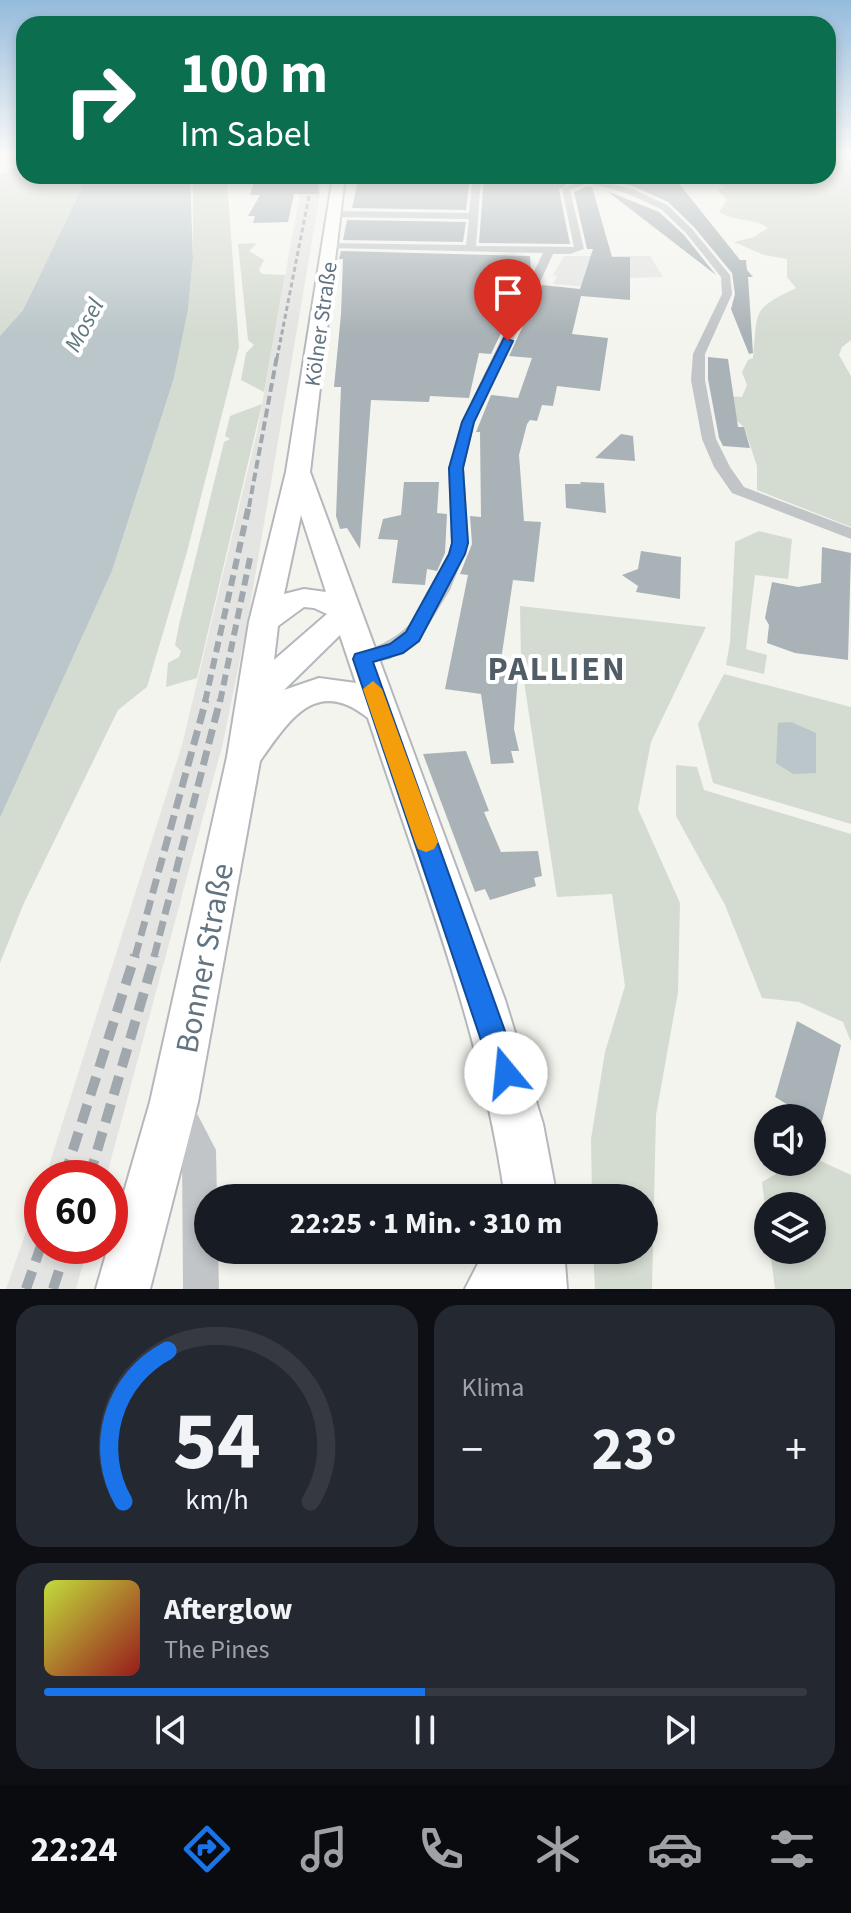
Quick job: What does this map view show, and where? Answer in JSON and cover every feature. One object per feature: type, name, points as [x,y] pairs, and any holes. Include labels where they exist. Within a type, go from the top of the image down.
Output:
[{"type":"main road","name":"Kölner Straße","points":[[264,622],[298,472],[334,215]]},
{"type":"main road","points":[[298,472],[501,1059],[519,1124],[529,1184]]},
{"type":"main road","points":[[264,622],[284,606],[307,597],[323,599],[346,614]]},
{"type":"main road","points":[[251,717],[264,693],[290,663],[346,614]]},
{"type":"main road","name":"Bonner Straße","points":[[123,1289],[174,1102],[244,757],[264,622]]},
{"type":"main road","points":[[244,757],[280,709],[310,692],[345,690],[368,699],[380,710]]},
{"type":"main road","points":[[492,1289],[507,1264]]},
{"type":"main road","points":[[538,1264],[540,1289]]},
{"type":"street","points":[[414,215],[473,216],[471,247]]},
{"type":"street","points":[[331,245],[579,249],[572,215]]},
{"type":"street","points":[[674,215],[726,277],[727,294],[699,354],[698,380],[709,439],[730,479],[738,490],[851,534]]},
{"type":"street","points":[[362,659],[397,649],[413,637],[457,554],[460,543],[456,468],[468,422],[550,250]]},
{"type":"street","points":[[174,1102],[199,1150],[201,1289]]},
{"type":"shaded area","points":[[0,215],[69,215],[23,310],[0,336]]},
{"type":"shaded area","points":[[193,215],[230,215],[239,347],[187,552],[147,687],[118,710],[24,903],[0,963],[0,818],[112,571],[174,378],[188,310]]},
{"type":"shaded area","points":[[296,215],[316,215],[246,630],[223,743],[111,1160],[51,1160],[182,745],[257,432]]},
{"type":"shaded area","points":[[727,215],[851,215],[851,340],[842,347],[839,355],[851,376],[851,527],[757,490],[757,466],[744,427],[731,416],[724,396],[742,397],[747,385],[742,372],[748,360],[753,358],[757,320],[764,307],[796,288],[787,277],[787,259],[764,255],[734,242],[754,237],[768,228]]},
{"type":"shaded area","points":[[257,243],[249,251],[264,260],[259,270],[262,274],[285,275],[264,392],[241,380],[246,353],[254,345],[248,340],[238,244]]},
{"type":"shaded area","points":[[564,256],[650,256],[663,277],[630,278],[628,290],[553,284],[557,276],[553,275]]},
{"type":"shaded area","points":[[262,404],[197,678],[166,687],[168,663],[179,657],[181,651],[175,645],[179,625],[224,442],[230,439],[225,436],[230,416]]},
{"type":"shaded area","points":[[759,531],[792,539],[788,579],[755,575],[746,649],[767,655],[764,674],[726,665],[735,542]]},
{"type":"shaded area","points":[[520,606],[706,627],[651,742],[638,809],[680,903],[678,992],[656,1115],[654,1184],[592,1184],[591,1139],[605,1052],[625,986],[612,894],[557,897],[521,662]]},
{"type":"shaded area","points":[[724,674],[851,707],[851,824],[713,783],[698,724]]},
{"type":"shaded area","points":[[676,765],[697,767],[704,790],[851,834],[851,1042],[843,1022],[799,1002],[762,998],[725,905],[676,816]]},
{"type":"shaded area","points":[[826,1163],[851,1175],[851,1289],[775,1289],[772,1264],[826,1264],[826,1192],[763,1192],[762,1182],[772,1176],[826,1176]]},
{"type":"shaded area","points":[[24,1238],[24,1264],[83,1264],[76,1289],[6,1289]]},
{"type":"shaded area","points":[[594,1264],[653,1264],[652,1289],[595,1289]]},
{"type":"water","name":"Mosel","points":[[69,215],[191,215],[193,258],[188,310],[174,378],[112,571],[0,818],[0,336],[23,310]]},
{"type":"water","points":[[791,722],[816,733],[816,773],[793,774],[776,763],[778,723]]},
{"type":"building","points":[[289,215],[288,222],[253,223],[255,216],[248,216]]},
{"type":"building","points":[[481,215],[564,215],[570,244],[479,243]]},
{"type":"building","points":[[579,215],[600,215],[612,257],[630,257],[630,300],[581,296],[572,334],[608,338],[600,391],[557,386],[553,406],[542,405],[537,421],[530,420],[527,424],[519,455],[524,521],[541,522],[534,582],[513,580],[501,660],[519,662],[514,729],[519,751],[511,751],[514,763],[491,764],[481,694],[445,689],[468,575],[460,574],[472,544],[470,516],[481,517],[480,432],[476,432],[491,395],[518,398],[532,358],[509,356],[542,285],[580,289],[593,249],[587,249]]},
{"type":"building","points":[[638,215],[662,215],[684,235],[716,275]]},
{"type":"building","points":[[682,215],[704,215],[740,260],[746,260],[747,270],[753,277],[748,277],[753,353],[749,354],[731,309],[735,294],[732,273]]},
{"type":"building","points":[[347,220],[466,222],[463,242],[343,240]]},
{"type":"building","points":[[341,251],[530,256],[531,271],[491,354],[479,353],[469,398],[430,396],[429,402],[371,400],[360,549],[347,528],[340,529],[336,516],[341,387],[334,387],[341,314]]},
{"type":"building","points":[[708,357],[728,359],[738,427],[744,427],[750,448],[723,446],[719,438],[708,379]]},
{"type":"building","points":[[621,434],[633,436],[635,461],[595,458]]},
{"type":"building","points":[[404,482],[439,482],[437,513],[447,514],[445,553],[437,571],[427,569],[425,585],[392,583],[398,540],[378,539],[383,519],[401,515]]},
{"type":"building","points":[[604,483],[606,513],[566,508],[565,484]]},
{"type":"building","points":[[822,547],[851,553],[848,660],[795,653],[767,643],[769,625],[765,618],[772,582],[798,587],[821,583]]},
{"type":"building","points":[[641,551],[681,557],[680,599],[636,592],[638,586],[622,575],[638,569]]},
{"type":"building","points":[[466,751],[489,811],[484,812],[501,852],[538,851],[542,876],[534,878],[536,886],[490,900],[485,889],[475,892],[423,754]]},
{"type":"building","points":[[797,1021],[841,1045],[826,1105],[786,1104],[775,1097]]},
{"type":"railway","points":[[277,358],[305,215]]},
{"type":"railway","points":[[249,507],[277,356]]},
{"type":"railway","points":[[205,702],[249,505]]},
{"type":"railway","points":[[220,702],[250,558]]},
{"type":"railway","points":[[135,957],[206,700]]},
{"type":"railway","points":[[154,957],[220,700]]},
{"type":"railway","points":[[70,1160],[135,955]]},
{"type":"railway","points":[[94,1160],[155,955]]},
{"type":"railway","points":[[26,1289],[35,1264]]},
{"type":"railway","points":[[53,1289],[61,1264]]},
{"type":"slow traffic","points":[[373,689],[426,842]]},
{"type":"district","name":"PALLIEN","points":[[557,668]]},
{"type":"route","points":[[506,1073],[362,659],[397,649],[413,637],[457,554],[460,543],[456,468],[468,422],[508,341]]}]
